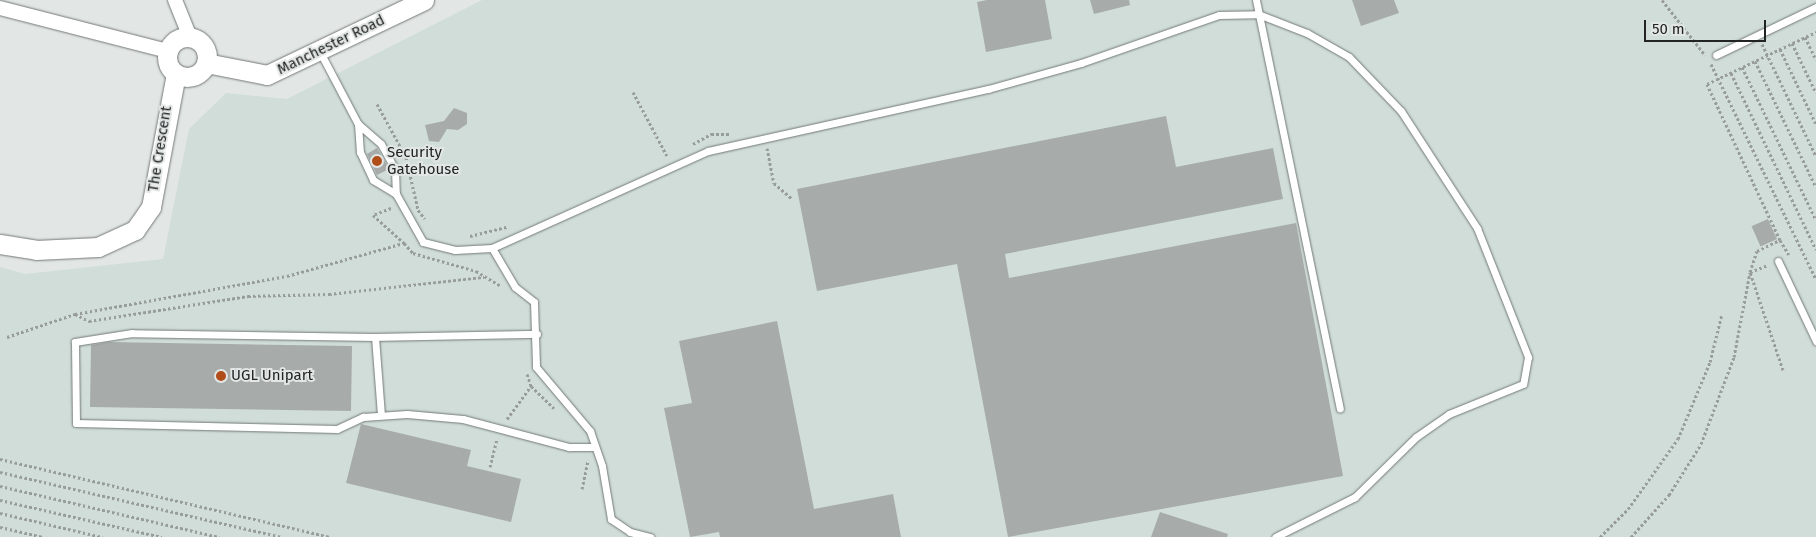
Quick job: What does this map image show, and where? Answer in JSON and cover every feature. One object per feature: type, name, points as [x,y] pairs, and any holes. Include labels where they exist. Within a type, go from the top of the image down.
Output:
[{"type":"main road","name":"Manchester Road","points":[[206,63],[267,75],[320,52],[424,0]]},
{"type":"main road","points":[[190,37],[202,43],[206,63],[197,74],[176,74],[168,64],[168,51],[176,40],[190,37]]},
{"type":"main road","name":"The Crescent","points":[[0,244],[36,250],[98,247],[135,230],[151,207],[176,74]]},
{"type":"street","points":[[175,0],[190,37]]},
{"type":"street","points":[[0,8],[168,51]]},
{"type":"lane","points":[[1256,0],[1340,408]]},
{"type":"lane","points":[[1716,55],[1816,7]]},
{"type":"lane","points":[[320,52],[358,124],[381,144],[395,169],[396,194],[423,242],[455,250],[492,248],[708,151],[988,89],[1081,63],[1219,15],[1258,14],[1307,33],[1348,57],[1401,111],[1477,228],[1528,357],[1523,384],[1449,414],[1416,436],[1355,497],[1276,537]]},
{"type":"lane","points":[[358,124],[360,152],[373,180],[396,194]]},
{"type":"lane","points":[[492,248],[515,287],[534,302],[537,334],[536,366],[590,431],[612,519],[630,532],[650,537]]},
{"type":"lane","points":[[1778,261],[1816,341]]},
{"type":"lane","points":[[537,334],[375,337],[132,332],[75,342],[76,423],[337,428],[363,417],[381,415],[463,419],[568,447],[595,447]]},
{"type":"lane","points":[[375,337],[381,415]]},
{"type":"path","points":[[1662,0],[1708,58],[1816,279]]},
{"type":"path","points":[[1631,537],[1669,495],[1704,437],[1734,357],[1750,272],[1757,251],[1780,240],[1707,84],[1816,32]]},
{"type":"path","points":[[1758,35],[1816,156]]},
{"type":"path","points":[[1805,37],[1816,60]]},
{"type":"path","points":[[1792,43],[1816,93]]},
{"type":"path","points":[[1780,49],[1816,124]]},
{"type":"path","points":[[1708,58],[1716,55]]},
{"type":"path","points":[[1755,61],[1816,187]]},
{"type":"path","points":[[1742,67],[1816,220]]},
{"type":"path","points":[[1730,73],[1816,250]]},
{"type":"path","points":[[633,92],[660,146]]},
{"type":"path","points":[[377,104],[406,157],[416,199],[427,226]]},
{"type":"path","points":[[656,161],[665,157]]},
{"type":"path","points":[[416,199],[373,215],[413,253],[485,276],[505,289]]},
{"type":"path","points":[[464,237],[515,225]]},
{"type":"path","points":[[7,338],[75,314],[287,276],[404,243]]},
{"type":"path","points":[[1750,272],[1778,261]]},
{"type":"path","points":[[1750,272],[1783,370]]},
{"type":"path","points":[[75,314],[89,321],[248,296],[329,294],[485,276]]},
{"type":"path","points":[[1600,537],[1628,509],[1678,439],[1710,362],[1722,314]]},
{"type":"path","points":[[490,467],[502,429],[531,386],[528,364]]},
{"type":"path","points":[[0,459],[329,537]]},
{"type":"path","points":[[0,472],[281,537]]},
{"type":"path","points":[[0,486],[219,537]]},
{"type":"path","points":[[0,500],[162,537]]},
{"type":"path","points":[[0,513],[102,537]]},
{"type":"path","points":[[0,527],[43,537]]},
{"type":"shaded area","points":[[482,0],[1816,0],[1816,537],[0,537],[0,267],[25,274],[163,259],[189,129],[226,93],[287,99]]},
{"type":"building","points":[[987,0],[1045,0],[1052,39],[986,52],[977,2]]},
{"type":"building","points":[[1090,0],[1129,0],[1130,5],[1094,14]]},
{"type":"building","points":[[1352,0],[1394,0],[1399,13],[1361,26]]},
{"type":"building","points":[[454,108],[467,113],[467,124],[458,130],[447,129],[439,142],[429,141],[425,125],[444,121]]},
{"type":"building","points":[[1166,116],[1176,167],[1273,148],[1283,199],[1005,254],[1009,278],[1296,223],[1343,476],[1008,537],[957,264],[817,291],[797,189]]},
{"type":"building","name":"Security Gatehouse","points":[[377,148],[389,169],[377,175],[367,154]]},
{"type":"building","points":[[1768,219],[1777,239],[1761,246],[1752,226]]},
{"type":"building","points":[[777,321],[814,509],[893,494],[901,537],[720,537],[719,532],[690,537],[664,408],[692,403],[679,341]]},
{"type":"building","name":"UGL Unipart","points":[[109,342],[352,346],[351,411],[90,407],[91,345]]},
{"type":"building","points":[[361,424],[471,450],[467,466],[521,479],[511,522],[346,483]]},
{"type":"building","points":[[1160,512],[1228,534],[1227,537],[1151,537]]},
{"type":"place","name":"Security Gatehouse","points":[[377,161]]},
{"type":"place","name":"UGL Unipart","points":[[221,376]]}]
